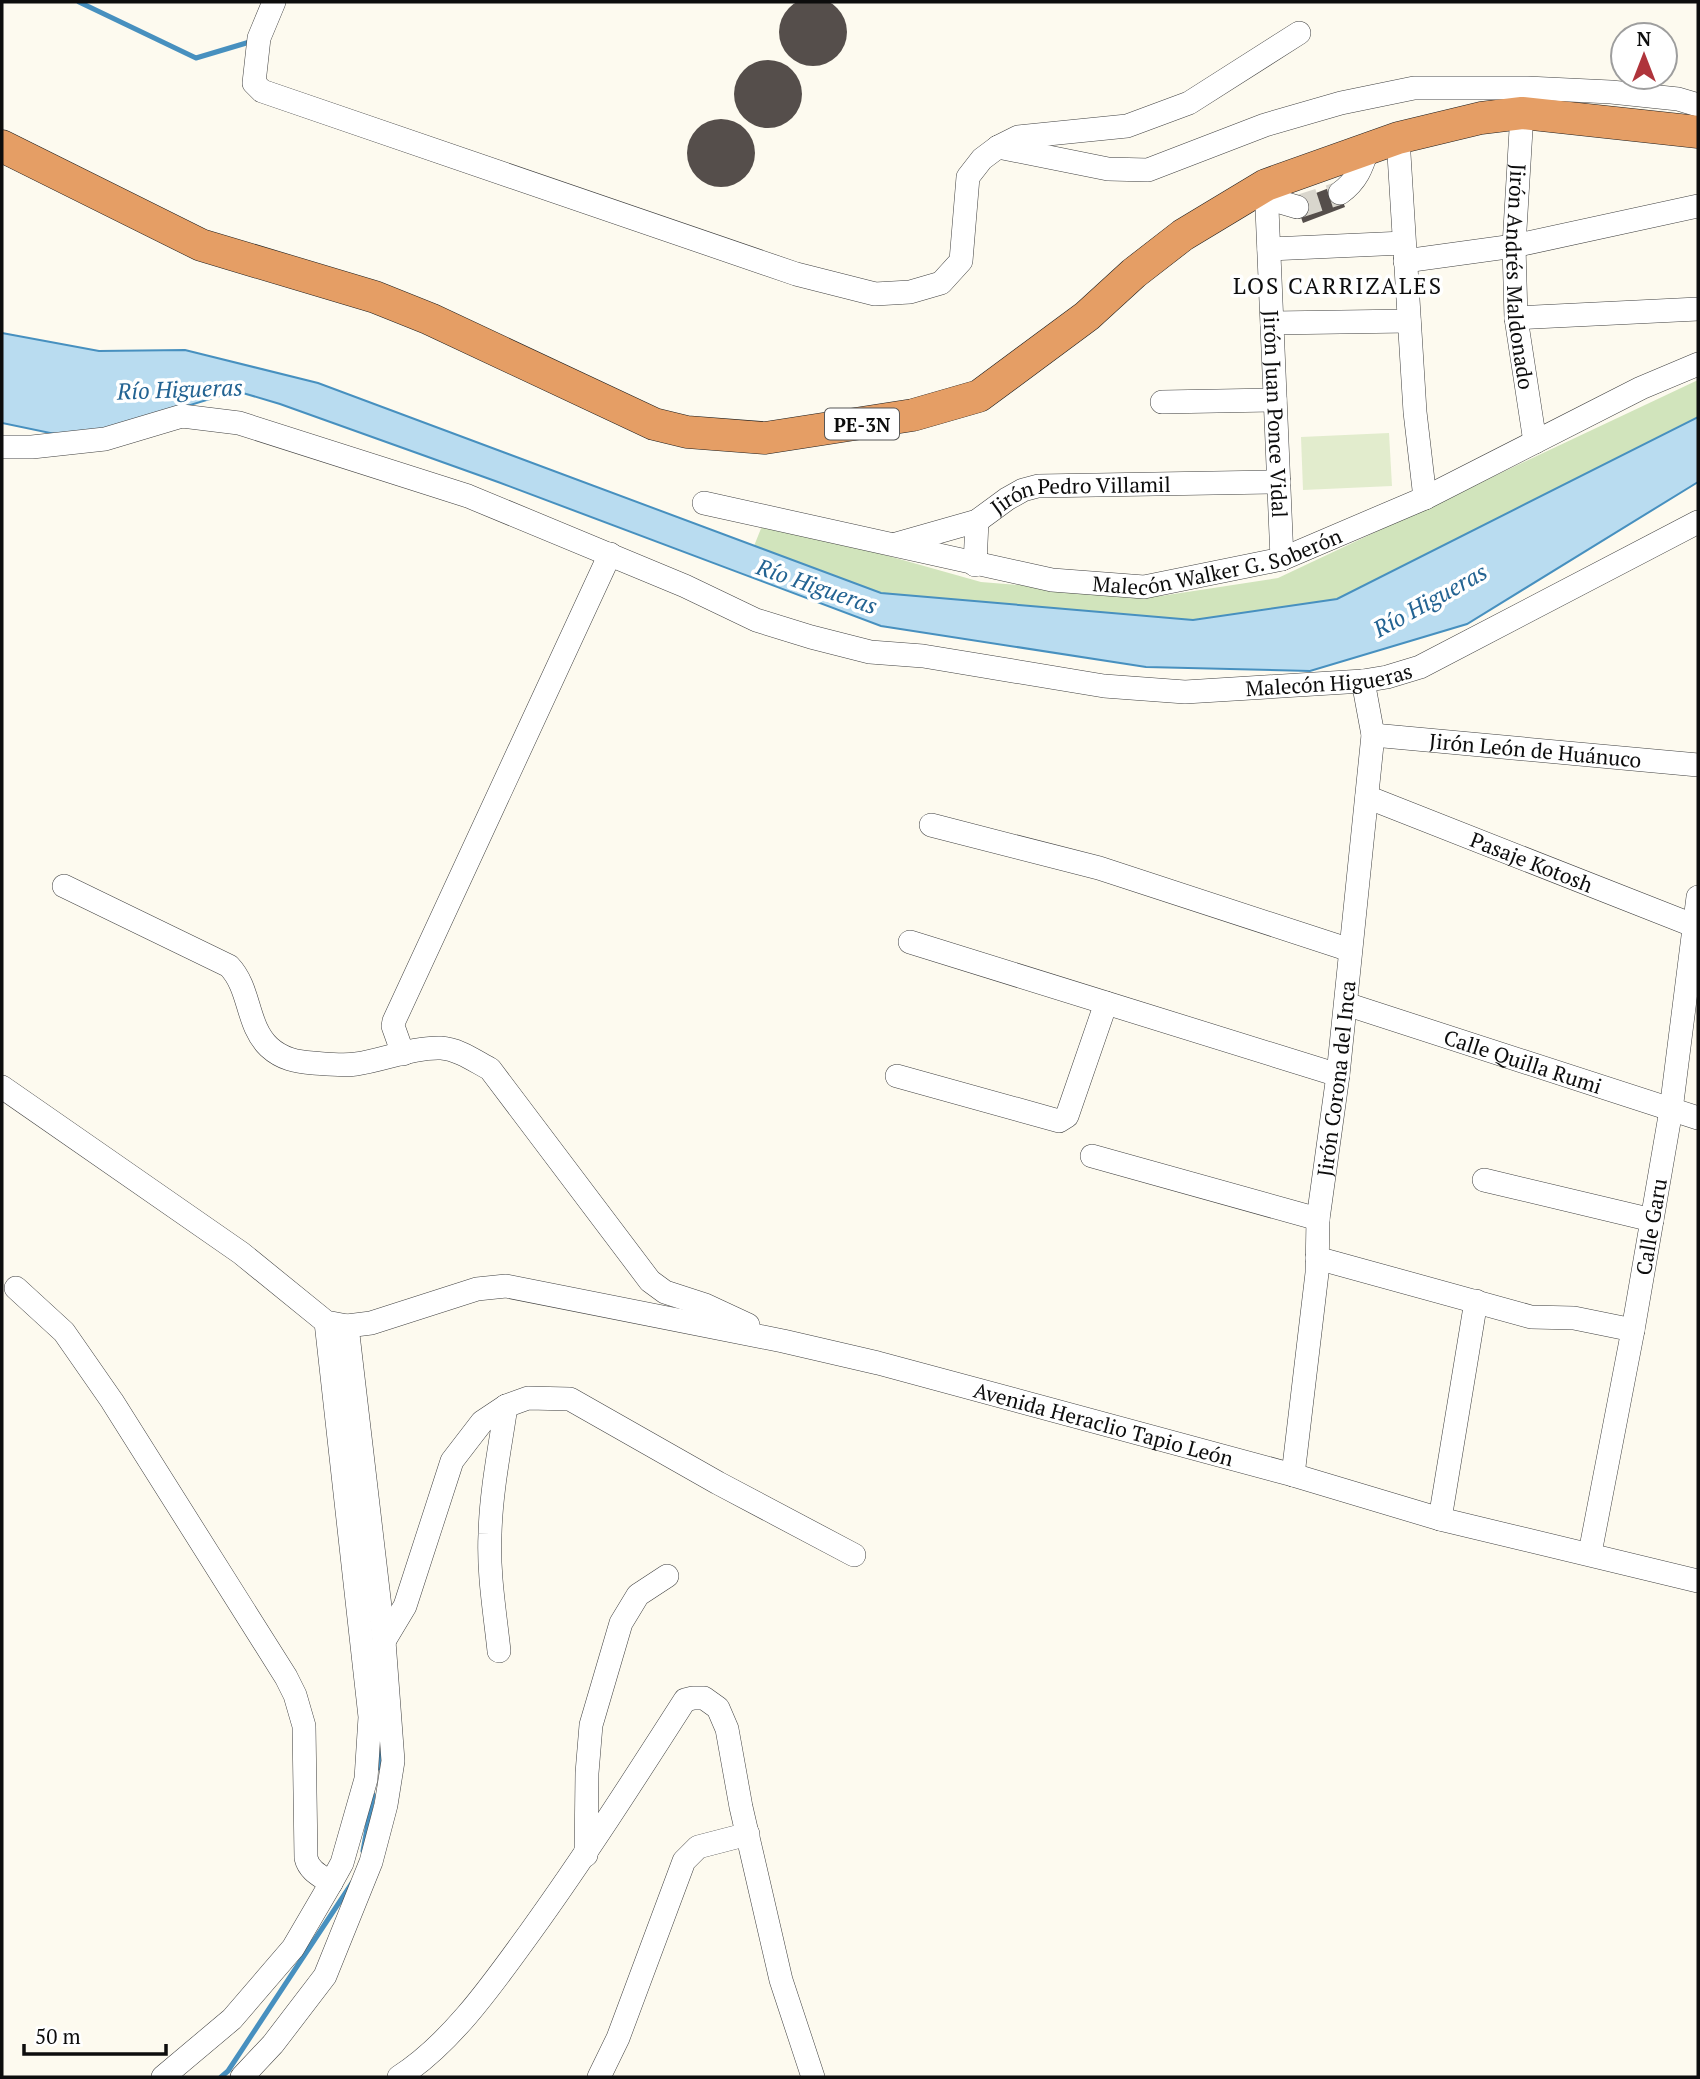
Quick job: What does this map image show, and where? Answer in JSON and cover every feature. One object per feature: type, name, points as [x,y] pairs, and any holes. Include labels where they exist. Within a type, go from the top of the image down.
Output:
[{"type":"highway","name":"PE-3N","points":[[2,146],[201,245],[419,314],[469,335],[654,425],[687,432],[765,438],[913,415],[979,396],[1087,316],[1183,234],[1266,186],[1398,138],[1481,118],[1522,113],[1698,132]]},
{"type":"street","points":[[274,2],[259,39],[254,83],[262,91],[796,274],[875,294],[910,292],[942,283],[961,261],[968,177],[982,159],[998,147],[1018,137],[1127,126],[1189,103],[1299,33]]},
{"type":"street","points":[[998,147],[1108,169],[1148,170],[1265,125],[1341,103],[1414,88],[1527,88],[1611,92],[1678,99],[1698,105]]},
{"type":"street","name":"Jirón Andrés Maldonado","points":[[1522,113],[1514,246],[1516,318],[1535,442]]},
{"type":"street","points":[[1398,138],[1415,412],[1425,498]]},
{"type":"street","points":[[1340,193],[1351,185],[1360,172],[1368,148]]},
{"type":"street","points":[[1266,186],[1280,202],[1297,208]]},
{"type":"street","name":"Jirón Juan Ponce Vidal","points":[[1266,186],[1282,559]]},
{"type":"street","points":[[1269,249],[1404,252],[1514,246],[1698,206]]},
{"type":"street","points":[[1516,318],[1698,309]]},
{"type":"street","points":[[1272,323],[1409,321]]},
{"type":"street","name":"Malecón Walker G. Soberón","points":[[704,503],[1052,580],[1144,587],[1282,559],[1425,498],[1642,388],[1698,364]]},
{"type":"street","points":[[1162,402],[1275,400]]},
{"type":"street","name":"Malecón Higueras","points":[[2,447],[32,447],[105,439],[182,416],[239,423],[468,496],[685,586],[756,620],[811,637],[870,652],[923,656],[1104,686],[1185,692],[1363,681],[1420,667],[1698,522]]},
{"type":"street","name":"Jirón Pedro Villamil","points":[[893,545],[977,521],[1007,499],[1023,490],[1038,486],[1279,482]]},
{"type":"street","points":[[975,565],[977,521]]},
{"type":"street","points":[[403,1055],[393,1027],[394,1021],[610,554]]},
{"type":"street","name":"Jirón Corona del Inca","points":[[1293,1475],[1317,1273],[1318,1219],[1338,1075],[1373,735],[1363,681]]},
{"type":"street","name":"Jirón León de Huánuco","points":[[1373,735],[1698,765]]},
{"type":"street","name":"Pasaje Kotosh","points":[[1367,797],[1695,926]]},
{"type":"street","points":[[932,825],[1099,868],[1350,950]]},
{"type":"street","points":[[64,886],[229,966],[238,975],[262,1040],[283,1057],[298,1062],[354,1065],[442,1048],[462,1054],[490,1069],[650,1281],[665,1292],[705,1305],[783,1341]]},
{"type":"street","name":"Calle Garu","points":[[1590,1553],[1633,1330],[1671,1110],[1698,897]]},
{"type":"street","points":[[910,942],[1338,1075]]},
{"type":"street","points":[[897,1076],[1059,1121],[1068,1116],[1106,1003]]},
{"type":"street","name":"Calle Quilla Rumi","points":[[1346,1004],[1698,1118]]},
{"type":"street","points":[[2,1087],[241,1253],[336,1324],[384,1641],[393,1761],[386,1805],[371,1861],[325,1976],[273,2044],[242,2077]]},
{"type":"street","points":[[1092,1156],[1318,1219]]},
{"type":"street","points":[[1484,1180],[1652,1220]]},
{"type":"street","points":[[1317,1258],[1531,1317],[1574,1318],[1633,1330]]},
{"type":"street","name":"Avenida Heraclio Tapio León","points":[[336,1324],[371,1323],[477,1289],[506,1286],[783,1341],[891,1367],[1293,1475],[1440,1519],[1698,1581]]},
{"type":"street","points":[[16,1288],[64,1332],[112,1401],[286,1677],[304,1726],[306,1858],[314,1871],[331,1883]]},
{"type":"street","points":[[1440,1519],[1476,1301]]},
{"type":"street","points":[[163,2077],[232,2020],[293,1948],[342,1863],[366,1779],[370,1717],[336,1324]]},
{"type":"street","points":[[384,1641],[405,1605],[453,1461],[482,1422],[506,1406],[528,1398],[570,1399],[718,1483],[855,1555]]},
{"type":"street","points":[[499,1651],[490,1562],[490,1532],[494,1483],[506,1406]]},
{"type":"street","points":[[586,1855],[587,1773],[591,1725],[621,1623],[638,1595],[667,1576]]},
{"type":"street","points":[[399,2077],[461,2022],[506,1966],[586,1855],[685,1700],[693,1698],[704,1698],[718,1708],[727,1728],[741,1807],[781,1980],[813,2077]]},
{"type":"street","points":[[599,2077],[618,2038],[684,1861],[698,1847],[748,1834]]},
{"type":"green space","points":[[1698,380],[1698,417],[1337,599],[1193,620],[881,593],[754,546],[764,521],[981,582],[1161,596],[1278,578]]},
{"type":"green space","points":[[1389,433],[1392,486],[1303,490],[1301,437]]},
{"type":"water","name":"Río Higueras","points":[[2,333],[99,351],[185,350],[318,383],[881,593],[1193,620],[1337,599],[1698,417],[1698,482],[1467,624],[1310,671],[1146,667],[881,626],[498,482],[280,404],[236,391],[79,439],[2,423]]},
{"type":"building","points":[[813,-2],[826,1],[837,8],[844,19],[847,32],[844,45],[837,56],[826,63],[813,66],[800,63],[789,56],[782,45],[779,32],[782,19],[789,8],[800,1]]},
{"type":"building","points":[[768,60],[781,62],[792,70],[800,81],[800,107],[792,118],[781,126],[768,128],[755,126],[744,118],[736,107],[734,94],[736,81],[744,70],[755,62]]},
{"type":"building","points":[[721,119],[734,121],[745,129],[753,140],[753,166],[745,177],[734,185],[721,187],[708,185],[697,177],[689,166],[687,153],[689,140],[697,129],[708,121]]},
{"type":"building","points":[[1337,185],[1345,207],[1303,223],[1295,201]]},
{"type":"waterway","points":[[79,2],[196,58],[253,41]]},
{"type":"waterway","points":[[378,1768],[382,1743]]},
{"type":"waterway","points":[[363,1851],[373,1795]]},
{"type":"waterway","points":[[221,2077],[228,2071],[352,1883]]},
{"type":"tunnel","points":[[1297,207],[1340,193]]},
{"type":"district","name":"LOS CARRIZALES","points":[[1338,285]]}]
